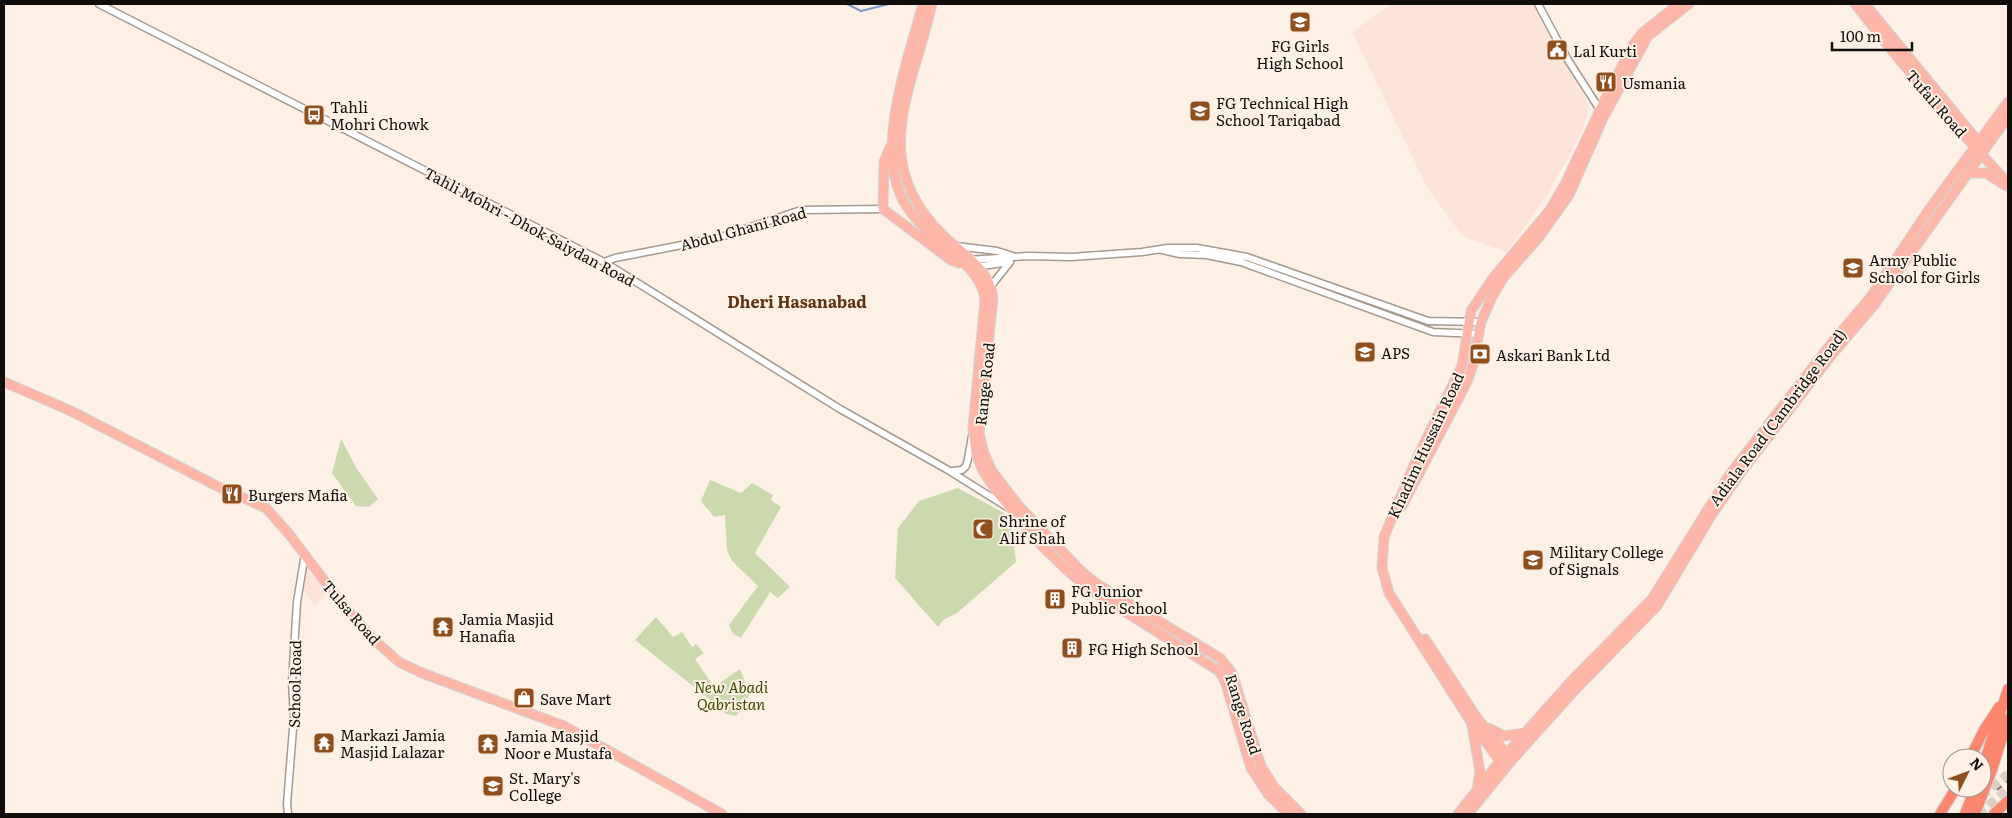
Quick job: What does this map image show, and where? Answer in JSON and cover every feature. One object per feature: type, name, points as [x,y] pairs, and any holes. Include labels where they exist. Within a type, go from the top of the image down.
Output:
[{"type":"highway","points":[[1975,748],[2007,693]]},
{"type":"highway","points":[[1989,748],[2007,693]]},
{"type":"highway","points":[[1974,814],[1993,767],[2008,719]]},
{"type":"highway","points":[[1993,767],[2008,738]]},
{"type":"highway","points":[[1940,814],[1950,798]]},
{"type":"highway","points":[[1965,814],[1971,798]]},
{"type":"highway","points":[[1994,814],[2008,801]]},
{"type":"main road","points":[[923,4],[897,106],[891,145],[884,162],[883,209],[951,260],[969,264]]},
{"type":"main road","points":[[932,4],[901,118],[901,159],[906,182],[916,204],[931,224],[955,246],[969,264],[981,283],[986,300],[973,427],[976,454],[983,472],[1043,547],[1091,590],[1213,666],[1219,672],[1225,681],[1251,768],[1268,794],[1288,814]]},
{"type":"main road","name":"Khadim Hussain Road","points":[[1503,764],[1392,598],[1386,586],[1382,568],[1384,537],[1416,460],[1462,366],[1471,311],[1494,278],[1550,210],[1602,113],[1633,45],[1643,32],[1679,4]]},
{"type":"main road","name":"Khadim Hussain Road","points":[[1509,757],[1474,720],[1399,600],[1390,583],[1387,567],[1388,548],[1396,518],[1466,384],[1473,365],[1481,322],[1491,299],[1503,278],[1540,237],[1570,195],[1602,113],[1648,36],[1689,4]]},
{"type":"main road","name":"Tufail Road","points":[[1855,4],[1890,49],[1977,144],[2008,183]]},
{"type":"main road","name":"Tufail Road","points":[[1864,4],[1977,144]]},
{"type":"main road","name":"Adiala Road (Cambridge Road)","points":[[1509,757],[1526,733],[1575,677],[1652,599],[1730,474],[1834,340],[1870,298],[1928,211],[2008,102]]},
{"type":"main road","name":"Adiala Road (Cambridge Road)","points":[[1458,814],[1477,790],[1657,606],[1711,516],[1742,471],[1830,357],[1874,305],[2008,117]]},
{"type":"main road","points":[[891,145],[895,178],[903,201],[928,231],[986,276],[991,286]]},
{"type":"main road","points":[[1968,173],[1986,173],[2008,188]]},
{"type":"main road","name":"Range Road","points":[[991,286],[993,298],[979,433],[984,453],[992,471],[1018,505],[1092,579],[1189,637],[1227,665],[1232,673],[1261,766],[1275,788],[1300,814]]},
{"type":"main road","name":"Tulsa Road","points":[[4,382],[69,410],[217,486],[266,508],[305,554],[342,604],[371,637],[400,662],[422,673],[564,726],[722,814]]},
{"type":"main road","points":[[1474,720],[1504,736],[1526,733]]},
{"type":"main road","points":[[1474,720],[1480,771],[1477,790]]},
{"type":"main road","name":"Adiala Road (Cambridge Road)","points":[[1468,814],[1503,764]]},
{"type":"street","name":"Tahli Mohri - Dhok Saiydan Road","points":[[99,4],[604,262],[840,409],[948,470],[1012,510]]},
{"type":"street","points":[[1538,4],[1568,60],[1602,113]]},
{"type":"street","name":"Abdul Ghani Road","points":[[604,262],[615,258],[718,238],[801,210],[883,209]]},
{"type":"street","points":[[955,246],[997,251],[1016,257]]},
{"type":"street","points":[[969,264],[1016,257],[1079,256],[1158,249],[1197,248],[1247,257],[1428,321],[1481,322]]},
{"type":"street","points":[[1158,249],[1180,254],[1224,258],[1242,262],[1436,332],[1479,334]]},
{"type":"street","points":[[991,286],[1016,257]]},
{"type":"street","points":[[969,264],[1010,262]]},
{"type":"street","points":[[1436,332],[1439,322]]},
{"type":"street","points":[[948,470],[957,472],[966,466],[973,427]]},
{"type":"street","name":"School Road","points":[[288,814],[287,804],[294,716],[292,682],[296,620],[305,554]]},
{"type":"shaded area","points":[[1392,4],[1533,4],[1589,105],[1584,127],[1548,194],[1507,252],[1462,236],[1426,185],[1352,32]]},
{"type":"shaded area","points":[[306,568],[328,592],[315,605],[301,589]]},
{"type":"green space","points":[[341,439],[357,469],[378,499],[369,507],[356,506],[332,473]]},
{"type":"green space","points":[[710,480],[741,493],[752,483],[773,495],[771,500],[781,507],[755,553],[790,587],[778,598],[770,592],[741,638],[733,634],[729,625],[758,586],[732,561],[727,550],[725,515],[714,517],[701,501]]},
{"type":"green space","points":[[958,488],[1004,513],[1012,527],[1016,562],[957,613],[943,620],[938,627],[895,578],[898,528],[919,501]]},
{"type":"green space","name":"New Abadi Qabristan","points":[[656,617],[673,637],[682,632],[692,647],[696,644],[704,653],[695,659],[714,687],[740,669],[747,688],[753,689],[736,716],[726,714],[635,640]]},
{"type":"waterway","points":[[762,4],[778,4]]},
{"type":"waterway","points":[[847,4],[861,11],[889,4]]},
{"type":"tunnel","points":[[1992,787],[2008,774]]},
{"type":"tunnel","points":[[1978,814],[2008,789]]},
{"type":"railway","points":[[1997,790],[2008,781]]},
{"type":"place","name":"FG Girls High School","points":[[1300,22]]},
{"type":"place","name":"Lal Kurti","points":[[1557,50]]},
{"type":"place","name":"Usmania","points":[[1606,82]]},
{"type":"place","name":"FG Technical High School Tariqabad","points":[[1200,111]]},
{"type":"place","name":"Tahli Mohri Chowk","points":[[314,115]]},
{"type":"place","name":"Army Public School for Girls","points":[[1853,268]]},
{"type":"place","name":"APS","points":[[1365,352]]},
{"type":"place","name":"Askari Bank Ltd","points":[[1480,354]]},
{"type":"place","name":"Burgers Mafia","points":[[232,494]]},
{"type":"place","name":"Shrine of Alif Shah","points":[[983,529]]},
{"type":"place","name":"Military College of Signals","points":[[1533,560]]},
{"type":"place","name":"FG Junior Public School","points":[[1055,599]]},
{"type":"place","name":"Jamia Masjid Hanafia","points":[[443,627]]},
{"type":"place","name":"FG High School","points":[[1072,648]]},
{"type":"place","name":"Save Mart","points":[[524,698]]},
{"type":"place","name":"Markazi Jamia Masjid Lalazar","points":[[324,743]]},
{"type":"place","name":"Jamia Masjid Noor e Mustafa","points":[[488,744]]},
{"type":"place","name":"St. Mary's College","points":[[493,786]]},
{"type":"district","name":"Dheri Hasanabad","points":[[797,301]]}]
